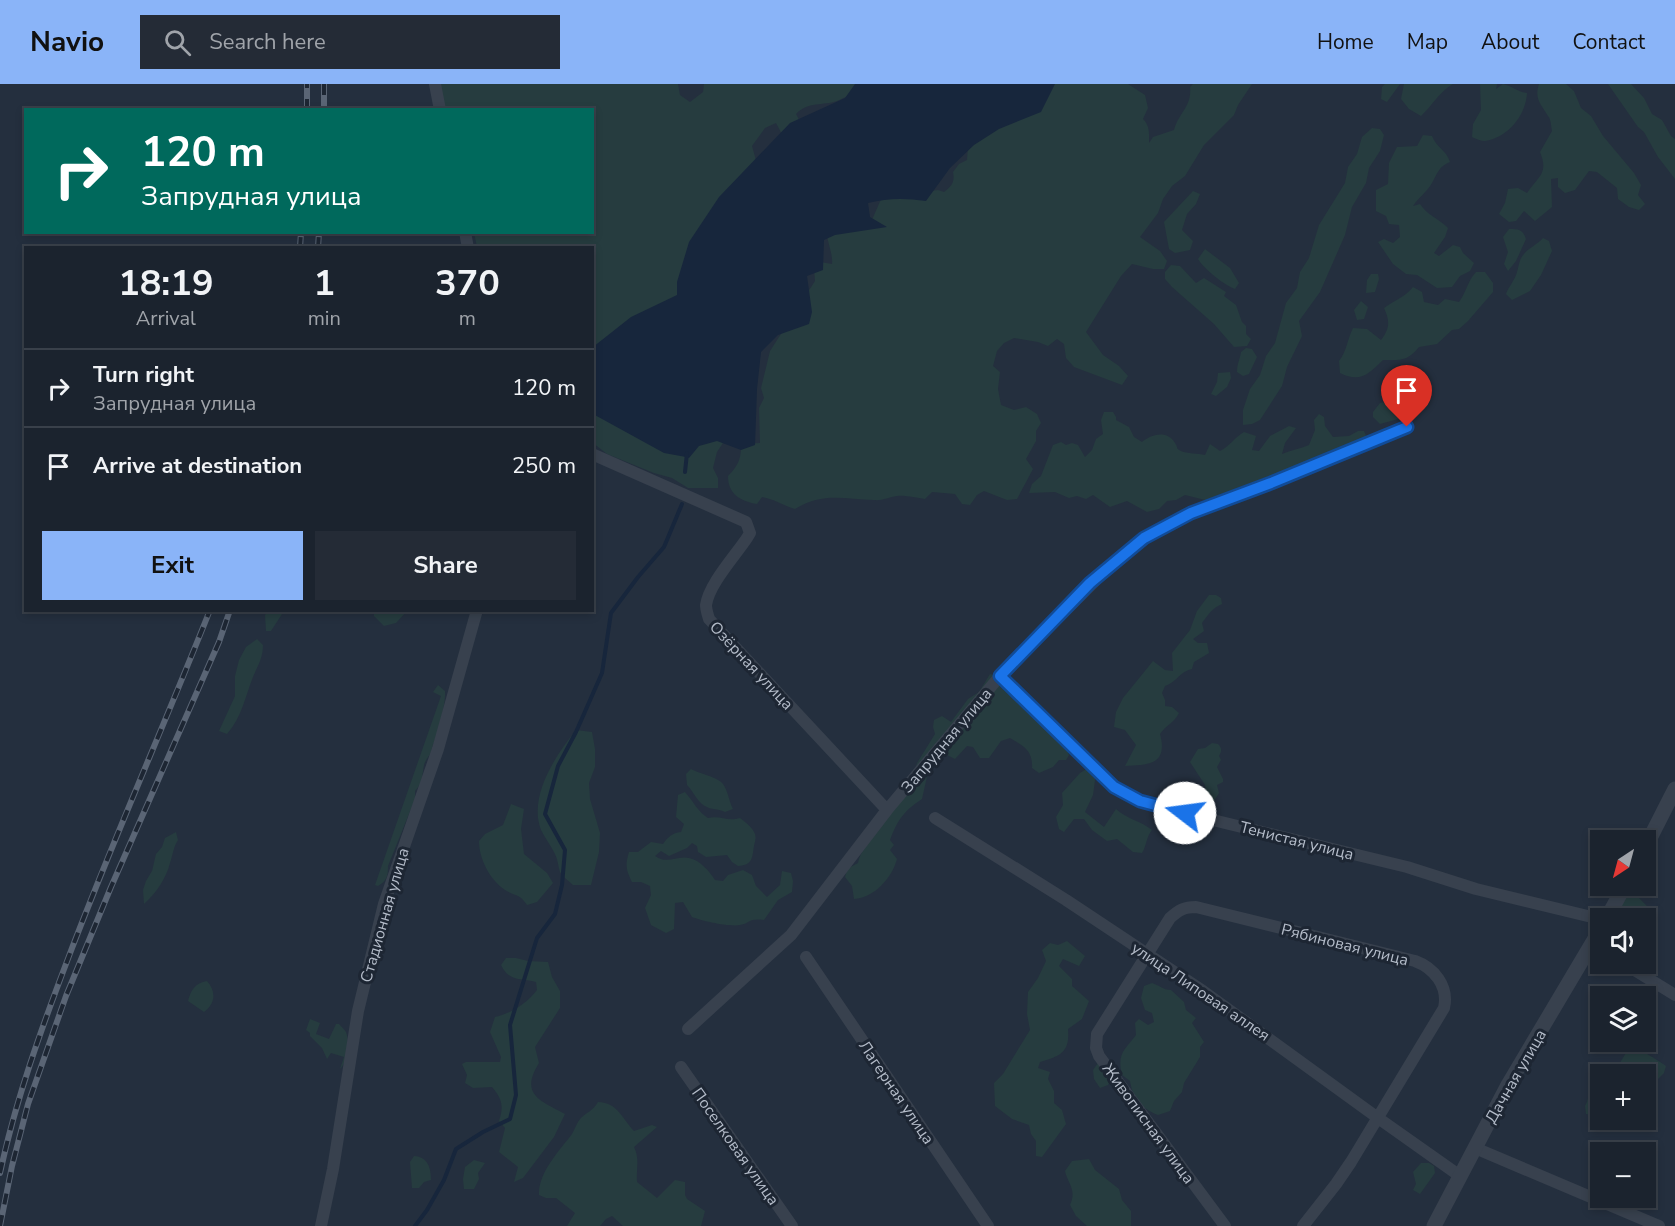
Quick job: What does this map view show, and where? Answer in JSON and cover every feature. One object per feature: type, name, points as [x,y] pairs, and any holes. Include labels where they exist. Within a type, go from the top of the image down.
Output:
[{"type":"street","points":[[435,84],[440,108]]},
{"type":"street","name":"Запрудная улица","points":[[688,1029],[791,935],[887,810],[1000,676],[1090,583],[1144,538],[1191,513],[1407,427]]},
{"type":"street","name":"Озёрная улица","points":[[594,455],[746,522],[750,533],[709,596],[706,604],[709,619],[887,810]]},
{"type":"street","name":"Стадионная улица","points":[[321,1226],[333,1168],[358,1011],[384,904],[438,749],[476,612]]},
{"type":"street","name":"Тенистая улица","points":[[1000,676],[1114,787],[1140,801],[1407,867],[1476,889],[1590,917]]},
{"type":"street","points":[[1654,830],[1675,789]]},
{"type":"street","name":"улица Липовая аллея","points":[[935,818],[1148,954],[1247,1022],[1460,1176]]},
{"type":"street","name":"Рябиновая улица","points":[[1148,954],[1170,918],[1178,910],[1196,907],[1415,961],[1430,967],[1438,977],[1445,997],[1444,1008],[1378,1118]]},
{"type":"street","name":"Живописная улица","points":[[1148,954],[1098,1034],[1096,1048],[1225,1226]]},
{"type":"street","name":"Лагерная улица","points":[[806,957],[988,1226]]},
{"type":"street","name":"Дачная улица","points":[[1434,1226],[1508,1085],[1590,957]]},
{"type":"street","points":[[1641,974],[1675,995]]},
{"type":"street","name":"Поселковая улица","points":[[681,1067],[792,1226]]},
{"type":"street","points":[[1303,1226],[1336,1184],[1378,1118]]},
{"type":"street","points":[[1475,1148],[1659,1226]]},
{"type":"green space","points":[[438,84],[678,84],[680,95],[690,102],[703,92],[704,84],[867,84],[837,101],[811,105],[801,110],[796,114],[802,125],[785,140],[776,123],[765,128],[752,146],[757,164],[691,286],[594,353],[594,246],[477,246],[474,234],[594,234],[594,108],[443,108]]},
{"type":"green space","points":[[1043,84],[1128,84],[1145,95],[1148,108],[1143,119],[1148,127],[1149,143],[1153,137],[1174,130],[1187,105],[1190,87],[1193,84],[1252,84],[1234,115],[1204,145],[1185,176],[1172,186],[1163,199],[1158,213],[1140,237],[1160,251],[1167,261],[1164,269],[1132,264],[1121,276],[1086,332],[1103,355],[1119,366],[1128,376],[1122,385],[1074,367],[1066,358],[1064,344],[1057,339],[1048,346],[1014,338],[1004,343],[997,351],[993,366],[1000,372],[998,389],[1001,405],[1014,410],[1026,407],[1037,414],[1041,423],[1036,431],[1036,441],[1026,459],[1033,469],[1017,499],[1007,500],[984,491],[977,495],[970,505],[962,504],[955,494],[932,492],[925,499],[907,496],[877,500],[824,498],[795,509],[762,497],[757,504],[736,496],[730,488],[728,476],[738,463],[741,447],[745,444],[760,443],[759,408],[764,398],[761,388],[770,351],[815,281],[814,268],[820,262],[832,264],[827,235],[871,222],[882,197],[938,190],[944,192],[952,184],[953,172],[959,164],[967,160],[968,147]]},
{"type":"green space","points":[[1385,84],[1400,84],[1387,102],[1381,99],[1382,87]]},
{"type":"green space","points":[[1404,84],[1453,84],[1421,116],[1409,109],[1401,99]]},
{"type":"green space","points":[[1480,84],[1497,84],[1496,89],[1503,84],[1527,93],[1523,109],[1514,124],[1501,135],[1485,141],[1472,137],[1473,124],[1481,110]]},
{"type":"green space","points":[[1539,84],[1566,84],[1574,91],[1581,108],[1591,116],[1603,136],[1634,173],[1641,185],[1638,195],[1645,204],[1639,210],[1629,207],[1618,199],[1617,188],[1597,172],[1589,171],[1575,190],[1565,193],[1558,187],[1558,178],[1551,179],[1552,207],[1535,221],[1524,211],[1516,221],[1509,222],[1499,214],[1505,203],[1508,189],[1518,188],[1527,193],[1543,170],[1540,152],[1552,131],[1550,119],[1538,98]]},
{"type":"green space","points":[[1608,84],[1631,84],[1644,98],[1652,114],[1662,120],[1675,139],[1675,179],[1658,157],[1644,132]]},
{"type":"green space","points":[[1372,128],[1380,129],[1384,135],[1380,151],[1369,168],[1366,183],[1352,207],[1345,235],[1320,292],[1299,321],[1302,336],[1287,367],[1282,386],[1260,420],[1243,425],[1243,410],[1250,389],[1260,375],[1266,356],[1275,343],[1286,303],[1297,288],[1300,272],[1309,258],[1319,225],[1345,183],[1348,167],[1357,154],[1362,137]]},
{"type":"green space","points":[[1423,135],[1432,136],[1450,162],[1441,168],[1430,186],[1413,206],[1420,204],[1448,228],[1434,253],[1439,256],[1453,245],[1460,247],[1474,263],[1470,271],[1460,276],[1452,287],[1437,288],[1417,275],[1406,274],[1393,264],[1378,242],[1384,239],[1393,243],[1400,237],[1399,225],[1389,224],[1386,216],[1376,211],[1376,190],[1388,184],[1389,163],[1397,147],[1417,146]]},
{"type":"green space","points":[[1193,191],[1200,194],[1196,204],[1187,214],[1182,230],[1193,241],[1190,250],[1175,253],[1169,249],[1164,222]]},
{"type":"green space","points":[[1509,229],[1520,230],[1526,239],[1516,261],[1508,271],[1504,264],[1508,252],[1503,237]]},
{"type":"green space","points":[[1543,238],[1549,241],[1552,251],[1541,275],[1530,291],[1512,300],[1506,294],[1516,275],[1521,258]]},
{"type":"green space","points":[[1205,249],[1230,268],[1239,283],[1235,289],[1209,272],[1198,259]]},
{"type":"green space","points":[[1171,265],[1180,266],[1196,283],[1204,278],[1226,292],[1224,296],[1236,305],[1242,322],[1246,326],[1246,334],[1251,339],[1247,346],[1234,347],[1214,324],[1172,287],[1165,279],[1165,272]]},
{"type":"green space","points":[[1476,272],[1485,272],[1493,283],[1493,292],[1459,329],[1452,330],[1437,344],[1419,347],[1407,358],[1383,360],[1364,376],[1353,377],[1340,373],[1339,361],[1353,328],[1367,329],[1381,340],[1388,324],[1384,308],[1413,287],[1422,292],[1424,302],[1438,305],[1445,299],[1459,302]]},
{"type":"green space","points":[[1371,274],[1378,274],[1379,279],[1375,292],[1366,293],[1367,280]]},
{"type":"green space","points":[[1361,301],[1368,307],[1364,319],[1357,320],[1354,310]]},
{"type":"green space","points":[[1246,348],[1252,349],[1257,357],[1249,374],[1243,376],[1237,372],[1237,369],[1241,352]]},
{"type":"green space","points":[[1230,372],[1231,378],[1227,387],[1216,396],[1211,394],[1217,382],[1218,373]]},
{"type":"green space","points":[[594,401],[725,440],[717,452],[713,468],[718,478],[718,488],[688,488],[672,478],[607,454],[594,444]]},
{"type":"green space","points":[[1389,401],[1399,410],[1398,419],[1380,424],[1373,417],[1373,412],[1380,403]]},
{"type":"green space","points":[[1104,412],[1113,412],[1116,420],[1129,427],[1134,437],[1142,442],[1155,435],[1164,435],[1172,439],[1181,451],[1205,455],[1210,444],[1220,451],[1244,432],[1256,436],[1252,450],[1259,451],[1270,436],[1289,426],[1296,428],[1285,443],[1282,454],[1309,445],[1315,430],[1314,420],[1319,414],[1324,417],[1325,426],[1333,437],[1349,436],[1358,431],[1364,431],[1367,438],[1270,478],[1263,478],[1234,494],[1223,493],[1205,500],[1185,495],[1176,500],[1167,501],[1159,509],[1147,512],[1127,501],[1110,507],[1093,495],[1086,499],[1077,496],[1069,498],[1055,492],[1029,493],[1032,484],[1041,476],[1053,445],[1061,442],[1066,445],[1072,443],[1078,445],[1085,457],[1092,450],[1096,439],[1103,434],[1101,420]]},
{"type":"green space","points":[[1209,595],[1221,598],[1222,604],[1208,615],[1202,623],[1204,631],[1193,639],[1198,643],[1207,643],[1209,653],[1194,662],[1192,669],[1165,686],[1162,693],[1165,706],[1172,707],[1179,713],[1160,734],[1162,744],[1159,757],[1155,761],[1142,765],[1125,766],[1136,745],[1125,730],[1114,727],[1116,712],[1123,698],[1153,661],[1165,670],[1173,671],[1172,653],[1190,630],[1197,611]]},
{"type":"green space","points":[[268,612],[283,612],[271,631],[266,631],[265,615]]},
{"type":"green space","points":[[374,612],[406,612],[396,623],[384,626],[374,616]]},
{"type":"green space","points":[[257,639],[263,645],[261,658],[240,714],[227,734],[219,731],[235,696],[235,676],[239,660],[246,647]]},
{"type":"green space","points":[[990,674],[999,676],[1066,748],[1069,755],[1066,760],[1059,760],[1053,767],[1039,773],[1032,768],[1031,757],[1027,750],[1010,738],[1001,741],[989,758],[980,758],[973,747],[967,746],[955,759],[945,754],[928,772],[922,799],[902,816],[893,833],[890,840],[894,845],[890,850],[897,859],[891,873],[875,891],[854,899],[852,886],[845,877],[847,869],[858,863],[876,827],[913,780],[917,763],[935,734],[934,720],[942,716],[951,722],[968,699],[979,692]]},
{"type":"green space","points":[[438,685],[445,691],[438,730],[425,763],[421,782],[415,791],[415,799],[388,866],[388,873],[378,886],[375,885],[441,696],[433,692]]},
{"type":"green space","points":[[576,730],[592,732],[595,749],[595,767],[589,783],[590,799],[600,833],[599,852],[591,885],[573,885],[561,874],[557,858],[541,830],[538,817],[538,804],[546,777],[560,751]]},
{"type":"green space","points":[[1212,743],[1218,744],[1221,748],[1219,756],[1221,760],[1217,767],[1223,779],[1223,782],[1217,785],[1219,793],[1214,801],[1207,800],[1205,785],[1190,762],[1198,749],[1205,748]]},
{"type":"green space","points":[[1088,768],[1096,773],[1093,795],[1085,812],[1104,827],[1116,809],[1148,827],[1152,830],[1142,853],[1133,852],[1117,839],[1107,841],[1092,830],[1084,819],[1074,819],[1064,832],[1059,829],[1056,817],[1063,805],[1062,793],[1080,773]]},
{"type":"green space","points":[[691,769],[721,782],[733,809],[725,812],[709,808],[701,803],[687,785],[686,774]]},
{"type":"green space","points":[[685,792],[704,816],[740,818],[750,826],[756,837],[751,860],[747,864],[738,866],[727,855],[706,857],[698,852],[697,846],[692,843],[687,848],[669,856],[661,851],[655,856],[664,860],[685,857],[693,859],[704,866],[715,880],[723,881],[728,875],[743,870],[752,875],[756,886],[767,897],[780,885],[782,871],[791,873],[792,892],[778,900],[764,920],[735,925],[709,922],[692,917],[683,902],[675,903],[674,929],[666,933],[651,925],[645,908],[651,895],[650,886],[641,882],[632,882],[627,867],[629,852],[638,852],[651,842],[663,844],[670,836],[681,832],[684,824],[676,817],[678,795]]},
{"type":"green space","points":[[511,804],[524,809],[521,829],[524,854],[547,873],[553,883],[537,902],[527,905],[494,880],[486,868],[479,848],[479,841],[485,834],[503,825]]},
{"type":"green space","points":[[176,832],[178,840],[166,875],[144,904],[143,890],[152,871],[156,854],[165,838]]},
{"type":"green space","points":[[1623,896],[1633,896],[1638,897],[1648,908],[1617,908]]},
{"type":"green space","points":[[1067,941],[1085,956],[1079,966],[1063,959],[1059,966],[1072,979],[1072,986],[1089,1001],[1082,1019],[1068,1029],[1066,1048],[1063,1052],[1054,1058],[1040,1062],[1038,1068],[1050,1072],[1048,1079],[1054,1091],[1054,1103],[1062,1110],[1066,1124],[1042,1157],[1036,1156],[1036,1141],[1029,1125],[1012,1119],[995,1106],[994,1083],[1003,1074],[1030,1030],[1027,1014],[1028,992],[1046,961],[1042,950],[1050,943],[1058,945]]},
{"type":"green space","points":[[506,958],[548,962],[552,977],[560,991],[560,1008],[535,1047],[539,1063],[531,1083],[535,1096],[565,1114],[554,1137],[523,1178],[514,1182],[518,1167],[499,1152],[505,1128],[499,1121],[502,1107],[500,1099],[492,1087],[473,1088],[465,1083],[467,1075],[462,1064],[500,1062],[501,1057],[490,1032],[495,1017],[518,1007],[537,990],[536,982],[511,977],[504,970],[501,965]]},
{"type":"green space","points":[[207,981],[212,989],[213,1001],[204,1012],[188,1001],[194,988],[199,983]]},
{"type":"green space","points":[[1152,983],[1171,990],[1184,1002],[1186,1010],[1196,1018],[1192,1023],[1204,1042],[1200,1047],[1200,1057],[1184,1083],[1182,1092],[1174,1101],[1170,1111],[1158,1115],[1142,1106],[1136,1098],[1130,1081],[1122,1075],[1120,1062],[1123,1053],[1136,1035],[1135,1023],[1139,1019],[1148,1025],[1154,1022],[1152,1013],[1145,1010],[1141,998],[1144,986]]},
{"type":"green space","points":[[310,1019],[320,1023],[316,1034],[329,1039],[336,1024],[339,1024],[346,1032],[348,1052],[340,1069],[344,1057],[331,1053],[327,1059],[322,1048],[306,1030]]},
{"type":"green space","points":[[1627,1052],[1643,1052],[1666,1066],[1664,1073],[1656,1081],[1656,1064],[1619,1064]]},
{"type":"green space","points":[[1098,1063],[1112,1078],[1108,1085],[1100,1088],[1094,1079],[1093,1070]]},
{"type":"green space","points":[[1590,1087],[1590,1114],[1586,1114],[1585,1106]]},
{"type":"green space","points":[[598,1102],[615,1108],[634,1131],[652,1125],[657,1127],[634,1147],[637,1160],[637,1182],[657,1198],[675,1180],[685,1182],[687,1199],[705,1211],[701,1226],[623,1226],[612,1216],[600,1226],[567,1226],[575,1213],[556,1198],[539,1195],[542,1179],[550,1163],[583,1116]]},
{"type":"green space","points":[[414,1156],[423,1158],[430,1171],[431,1180],[424,1182],[419,1188],[412,1188],[410,1162]]},
{"type":"green space","points":[[1089,1159],[1095,1170],[1119,1189],[1122,1200],[1131,1211],[1131,1226],[1087,1226],[1076,1216],[1070,1205],[1073,1195],[1065,1171],[1072,1161]]},
{"type":"green space","points":[[474,1160],[485,1163],[478,1173],[479,1179],[474,1189],[464,1189],[465,1167]]},
{"type":"green space","points":[[1421,1163],[1434,1166],[1435,1173],[1420,1194],[1413,1190],[1416,1184],[1413,1172]]},
{"type":"water","points":[[855,84],[1055,84],[1041,112],[999,129],[974,145],[950,168],[926,201],[897,199],[868,203],[870,217],[887,227],[835,235],[824,240],[823,270],[807,276],[812,312],[809,324],[778,335],[761,352],[755,445],[741,450],[717,441],[699,446],[689,458],[664,453],[594,415],[594,346],[631,317],[677,295],[677,282],[689,242],[719,197],[790,123],[845,98]]},
{"type":"waterway","points":[[685,472],[687,453]]},
{"type":"waterway","points":[[415,1226],[444,1180],[456,1149],[510,1119],[516,1095],[510,1025],[537,938],[555,914],[562,885],[565,850],[545,814],[558,766],[602,673],[611,613],[664,547],[682,504]]},
{"type":"railway","points":[[307,84],[307,108]]},
{"type":"railway","points":[[324,84],[324,108]]},
{"type":"railway","points":[[300,246],[301,234]]},
{"type":"railway","points":[[318,246],[319,234]]},
{"type":"railway","points":[[0,1173],[22,1090],[59,983],[103,869],[209,612]]},
{"type":"railway","points":[[0,1226],[28,1104],[66,996],[111,887],[219,642],[229,612]]},
{"type":"route","points":[[1185,813],[1140,801],[1114,787],[1000,676],[1090,583],[1144,538],[1191,513],[1407,427]]}]
